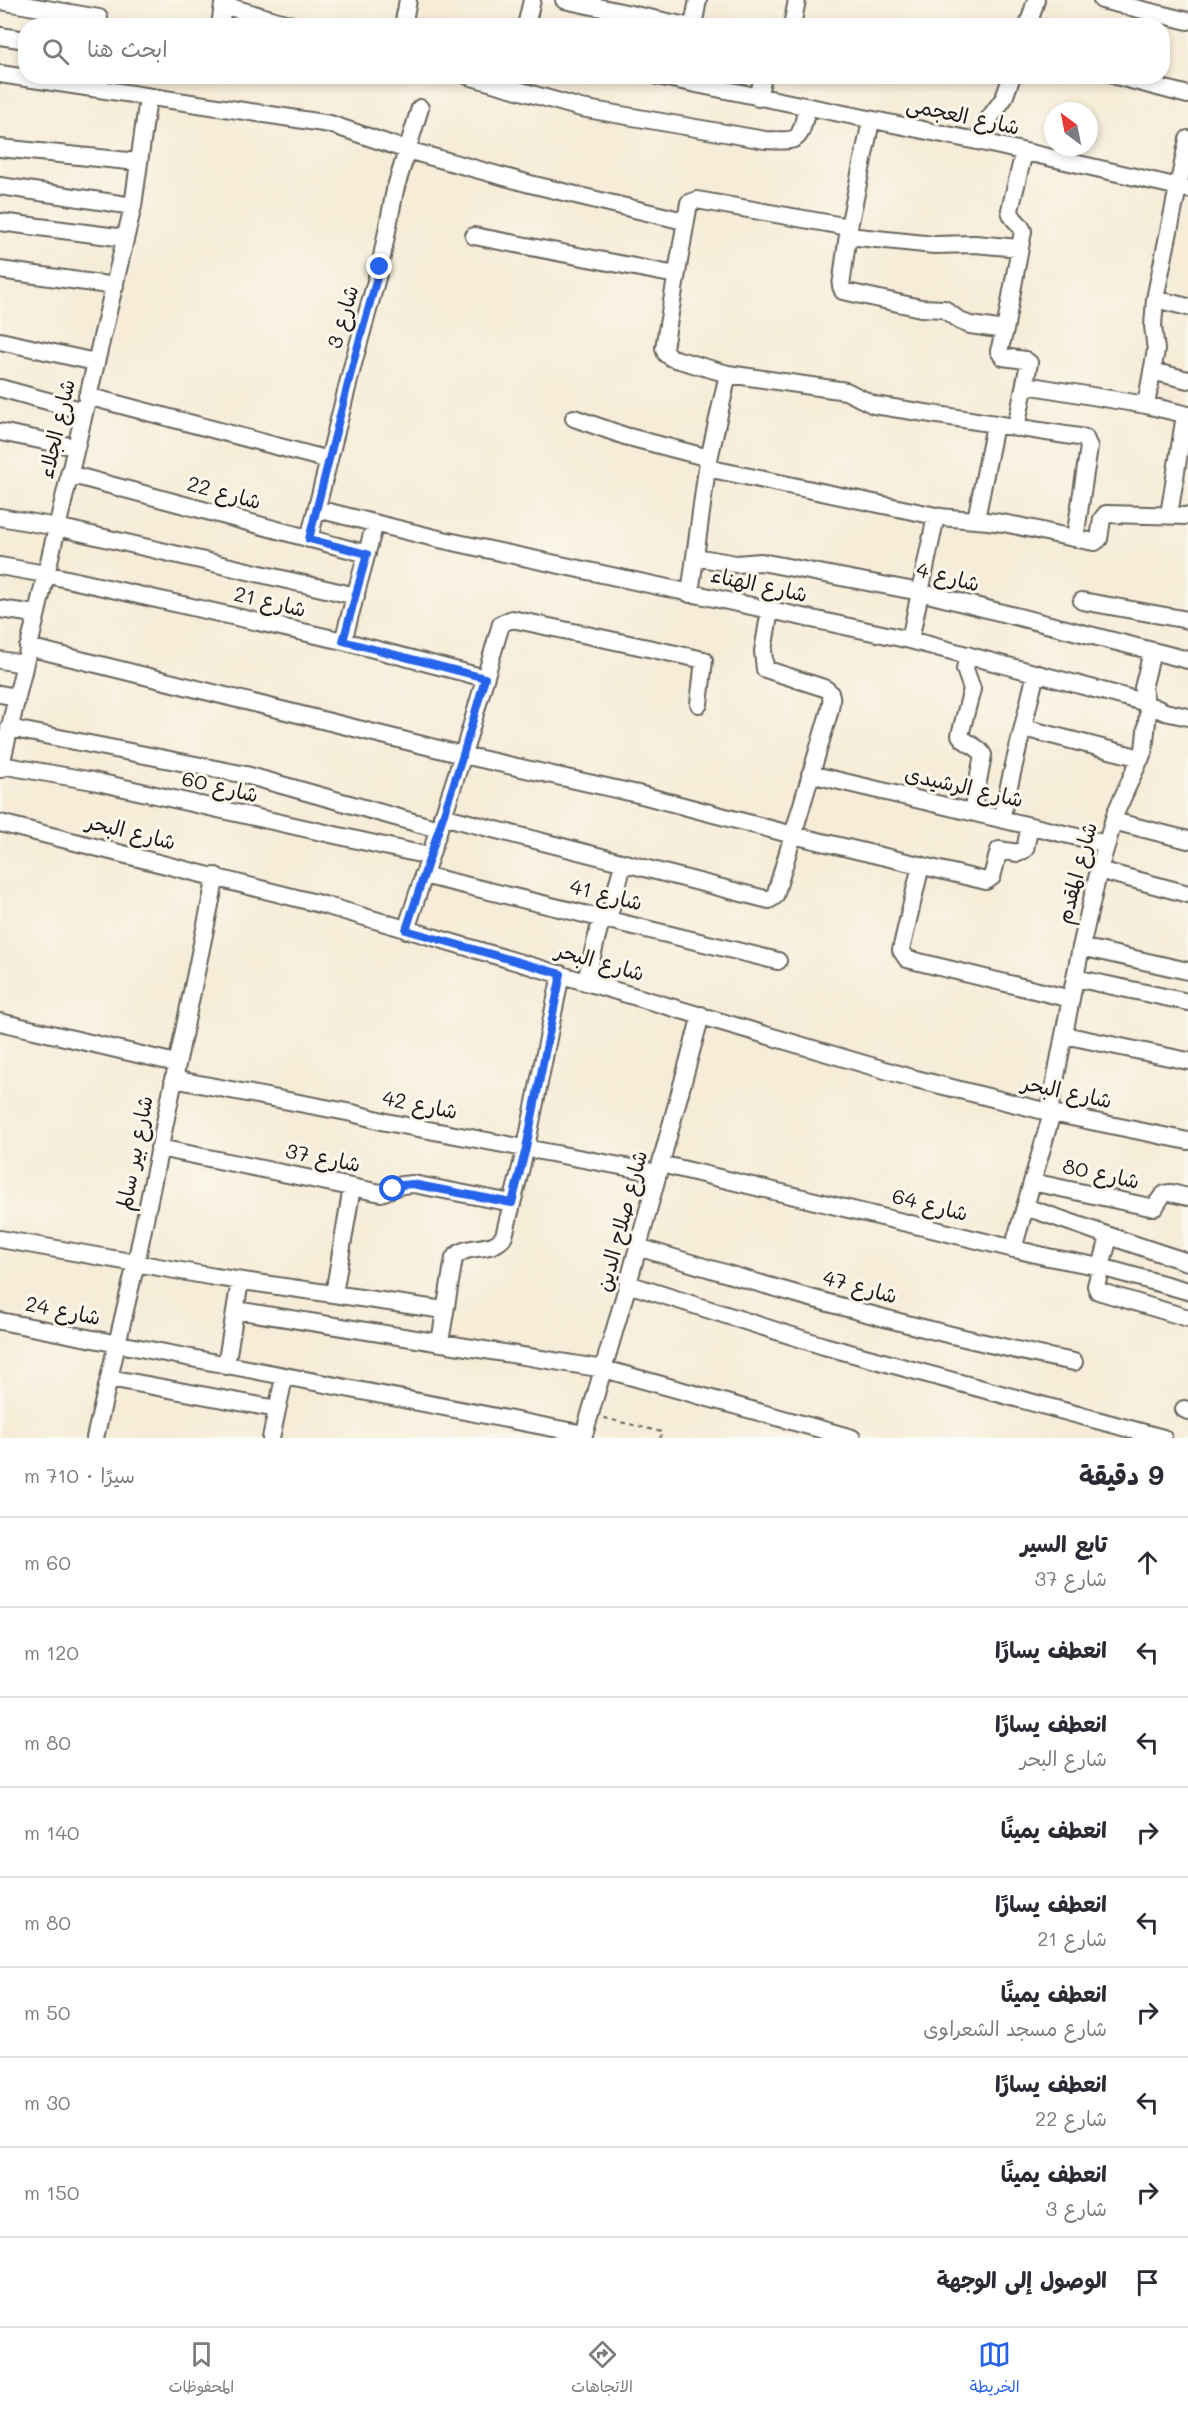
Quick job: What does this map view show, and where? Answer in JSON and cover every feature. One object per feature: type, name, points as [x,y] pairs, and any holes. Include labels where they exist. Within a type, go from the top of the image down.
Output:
[{"type":"street","points":[[405,18],[408,0]]},
{"type":"street","points":[[528,18],[532,0]]},
{"type":"street","points":[[564,0],[649,18]]},
{"type":"street","points":[[695,18],[698,0]]},
{"type":"street","points":[[794,18],[797,0]]},
{"type":"street","points":[[1030,18],[1036,0]]},
{"type":"street","points":[[1102,0],[1188,21]]},
{"type":"street","points":[[0,2],[99,18]]},
{"type":"street","points":[[221,18],[223,2],[271,18]]},
{"type":"street","points":[[0,36],[18,39]]},
{"type":"street","points":[[0,74],[18,77]]},
{"type":"street","points":[[62,84],[330,124],[407,150],[530,184],[684,221]]},
{"type":"street","points":[[511,84],[616,116],[765,140],[789,141],[798,138],[807,108]]},
{"type":"street","name":"شارع العجمى","points":[[700,84],[758,98],[982,142],[1182,188]]},
{"type":"street","points":[[758,98],[761,84]]},
{"type":"street","points":[[982,142],[988,120],[1004,98],[1009,84]]},
{"type":"street","points":[[1146,84],[1188,95]]},
{"type":"street","name":"شارع الجلاء","points":[[1,760],[9,728],[8,696],[24,664],[133,206],[148,98]]},
{"type":"street","name":"شارع 3","points":[[309,539],[380,267],[394,190],[420,108]]},
{"type":"street","points":[[872,121],[848,231],[841,286],[843,291],[921,308],[944,309],[960,321],[970,325],[1005,330]]},
{"type":"street","points":[[1146,405],[1156,344],[1153,326],[1155,300],[1182,188],[1188,143]]},
{"type":"street","points":[[0,148],[138,162]]},
{"type":"street","points":[[1016,428],[1029,362],[1003,357],[1000,352],[1023,231],[1020,224],[1012,217],[1010,210],[1023,152]]},
{"type":"street","points":[[0,186],[133,206]]},
{"type":"street","points":[[1019,248],[975,244],[934,245],[848,231],[693,200],[687,205],[664,348],[666,354],[672,358],[728,375],[846,391],[874,405],[995,425],[1081,436],[1088,442],[1089,447],[1075,538]]},
{"type":"street","points":[[0,222],[125,238]]},
{"type":"street","points":[[474,236],[676,275]]},
{"type":"street","points":[[0,270],[115,286]]},
{"type":"street","points":[[1155,300],[1188,307]]},
{"type":"street","points":[[0,341],[95,362]]},
{"type":"street","points":[[1152,371],[1188,380]]},
{"type":"street","points":[[690,594],[708,463],[728,375]]},
{"type":"street","points":[[1026,385],[1146,405],[1187,415],[1169,515]]},
{"type":"street","points":[[0,388],[86,404],[329,460]]},
{"type":"street","points":[[574,418],[708,463],[936,516],[976,519],[1098,541],[1102,519],[1106,514],[1188,516]]},
{"type":"street","points":[[976,519],[995,425]]},
{"type":"street","points":[[0,432],[75,447]]},
{"type":"street","name":"شارع 22","points":[[69,474],[367,554]]},
{"type":"street","name":"شارع الهناء","points":[[317,509],[439,539],[910,640],[1146,703],[1165,712],[1188,717]]},
{"type":"street","points":[[910,640],[936,516]]},
{"type":"street","points":[[0,517],[57,527],[356,596]]},
{"type":"street","points":[[343,641],[375,523]]},
{"type":"street","name":"شارع 4","points":[[695,557],[736,564],[761,562],[920,592],[1188,660]]},
{"type":"street","name":"شارع 21","points":[[0,566],[343,641],[485,678]]},
{"type":"street","points":[[1082,601],[1188,620]]},
{"type":"street","points":[[0,609],[35,614]]},
{"type":"street","points":[[9,728],[246,776],[770,900],[775,896],[831,696],[824,687],[765,669],[763,651],[770,610]]},
{"type":"street","points":[[406,930],[463,755],[501,624],[512,619],[704,660],[699,704]]},
{"type":"street","points":[[28,647],[463,755],[582,780],[793,835],[982,880],[990,879],[998,852],[1001,850],[1022,852],[1027,844],[1030,826]]},
{"type":"street","name":"شارع المقدم","points":[[1013,1249],[1050,1112],[1081,947],[1099,870],[1120,801],[1141,758],[1146,740],[1148,712],[1143,688],[1152,651]]},
{"type":"street","points":[[968,655],[965,669],[972,689],[960,735],[966,742],[981,750],[983,755],[972,812]]},
{"type":"street","points":[[0,660],[24,664]]},
{"type":"street","points":[[1001,819],[1036,673]]},
{"type":"street","points":[[1024,728],[1141,758]]},
{"type":"street","name":"شارع 60","points":[[1,760],[429,856]]},
{"type":"street","name":"شارع الرشيدى","points":[[810,774],[1107,844]]},
{"type":"street","points":[[1113,821],[1188,840]]},
{"type":"street","name":"شارع البحر","points":[[0,823],[324,905],[912,1078],[1050,1112],[1188,1141]]},
{"type":"street","points":[[586,981],[599,928],[611,909],[623,864]]},
{"type":"street","points":[[921,865],[901,950],[907,959],[1071,999]]},
{"type":"street","points":[[1099,870],[1188,894]]},
{"type":"street","name":"شارع 41","points":[[423,875],[778,961]]},
{"type":"street","name":"شارع بير سالم","points":[[95,1438],[136,1263],[216,876]]},
{"type":"street","points":[[1081,947],[1188,971]]},
{"type":"street","points":[[440,1342],[456,1254],[499,1243],[504,1236],[526,1148],[561,974]]},
{"type":"street","points":[[1075,978],[1188,1002]]},
{"type":"street","name":"شارع صلاح الدين","points":[[584,1436],[701,1015]]},
{"type":"street","name":"شارع 42","points":[[0,1022],[175,1071],[386,1122],[526,1148],[659,1169]]},
{"type":"street","points":[[1064,1035],[1188,1061]]},
{"type":"street","name":"شارع 37","points":[[159,1148],[381,1193],[402,1185],[412,1184],[512,1203]]},
{"type":"street","name":"شارع 64","points":[[659,1169],[1101,1267],[1188,1291]]},
{"type":"street","name":"شارع 80","points":[[1032,1182],[1150,1207],[1155,1207],[1160,1196],[1165,1193],[1188,1197]]},
{"type":"street","points":[[334,1294],[352,1187]]},
{"type":"street","points":[[1025,1207],[1188,1262]]},
{"type":"street","points":[[1109,1237],[1096,1289],[1100,1293],[1188,1318]]},
{"type":"street","points":[[0,1239],[240,1281],[444,1310]]},
{"type":"street","name":"شارع 47","points":[[638,1247],[766,1286],[1006,1349],[1074,1362]]},
{"type":"street","points":[[226,1366],[240,1281]]},
{"type":"street","points":[[628,1284],[824,1346],[1163,1438]]},
{"type":"street","points":[[236,1310],[604,1369],[852,1438]]},
{"type":"street","name":"شارع 24","points":[[0,1322],[584,1436]]},
{"type":"street","points":[[109,1378],[277,1409]]},
{"type":"street","points":[[271,1438],[284,1378]]},
{"type":"path","points":[[590,1414],[662,1432],[660,1438]]},
{"type":"route","points":[[380,267],[309,539],[367,554],[343,641],[485,678],[463,755],[406,930],[561,974],[526,1148],[512,1203],[412,1184],[393,1189]]}]
